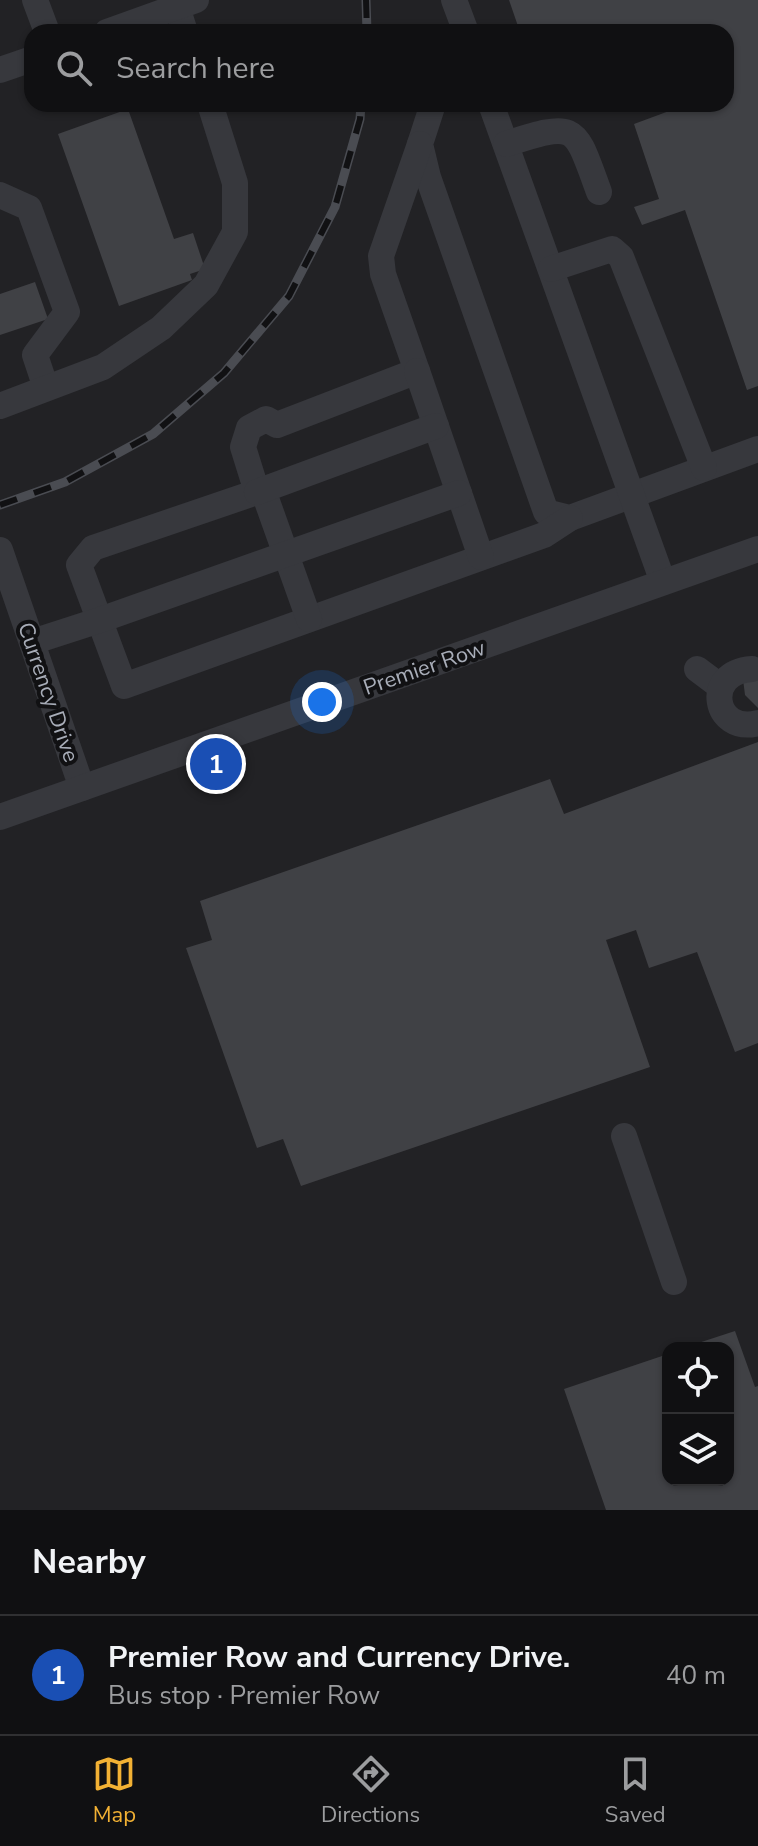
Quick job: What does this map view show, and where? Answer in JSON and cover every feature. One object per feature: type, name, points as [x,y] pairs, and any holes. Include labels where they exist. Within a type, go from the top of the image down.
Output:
[{"type":"street","points":[[35,0],[44,24]]},
{"type":"street","points":[[454,0],[463,24]]},
{"type":"street","points":[[129,24],[186,3],[185,24]]},
{"type":"street","points":[[0,70],[24,62]]},
{"type":"street","points":[[0,406],[103,367],[161,328],[206,285],[235,232],[235,183],[213,112]]},
{"type":"street","points":[[430,112],[381,256],[383,274],[481,557]]},
{"type":"street","points":[[494,112],[663,582]]},
{"type":"street","points":[[506,144],[545,131],[569,132],[580,140],[599,192]]},
{"type":"street","points":[[420,144],[428,177],[534,483],[546,512],[570,518]]},
{"type":"street","points":[[0,195],[29,208],[67,312],[35,355],[46,388]]},
{"type":"street","points":[[551,269],[612,249],[621,257],[704,468]]},
{"type":"street","points":[[309,619],[243,447],[249,428],[266,419],[277,425],[417,371]]},
{"type":"street","points":[[436,426],[93,548],[79,565],[124,686],[544,535],[570,518],[758,449]]},
{"type":"street","points":[[32,642],[459,493]]},
{"type":"street","name":"Premier Row","points":[[0,817],[758,549]]},
{"type":"street","name":"Currency Drive","points":[[0,550],[82,788]]},
{"type":"street","points":[[697,669],[721,687]]},
{"type":"street","points":[[752,669],[732,673],[721,687],[719,697],[724,714],[739,724],[758,723]]},
{"type":"street","points":[[624,1136],[674,1282]]},
{"type":"shaded area","points":[[0,0],[758,0],[758,1510],[0,1510]]},
{"type":"building","points":[[509,0],[758,0],[758,386],[747,390],[685,210],[642,225],[634,207],[659,199],[634,124],[666,112],[734,112],[734,24],[517,24]]},
{"type":"building","points":[[120,112],[129,112],[174,239],[193,233],[205,269],[190,274],[192,280],[119,306],[58,134]]},
{"type":"building","points":[[35,282],[48,319],[0,335],[0,294]]},
{"type":"building","points":[[758,663],[758,708],[745,695],[743,679]]},
{"type":"building","points":[[758,742],[758,1043],[735,1052],[697,952],[649,968],[636,930],[606,940],[650,1067],[301,1186],[283,1139],[257,1148],[186,948],[212,940],[200,901],[550,779],[564,814]]},
{"type":"building","points":[[735,1331],[755,1387],[758,1386],[758,1510],[606,1510],[564,1389],[662,1356],[662,1486],[734,1486],[734,1342],[701,1342]]},
{"type":"railway","points":[[366,0],[367,24]]},
{"type":"railway","points":[[0,505],[65,482],[153,434],[224,373],[289,296],[335,207],[360,112]]},
{"type":"place","name":"Premier Row and Currency Drive.","points":[[216,764]]}]
